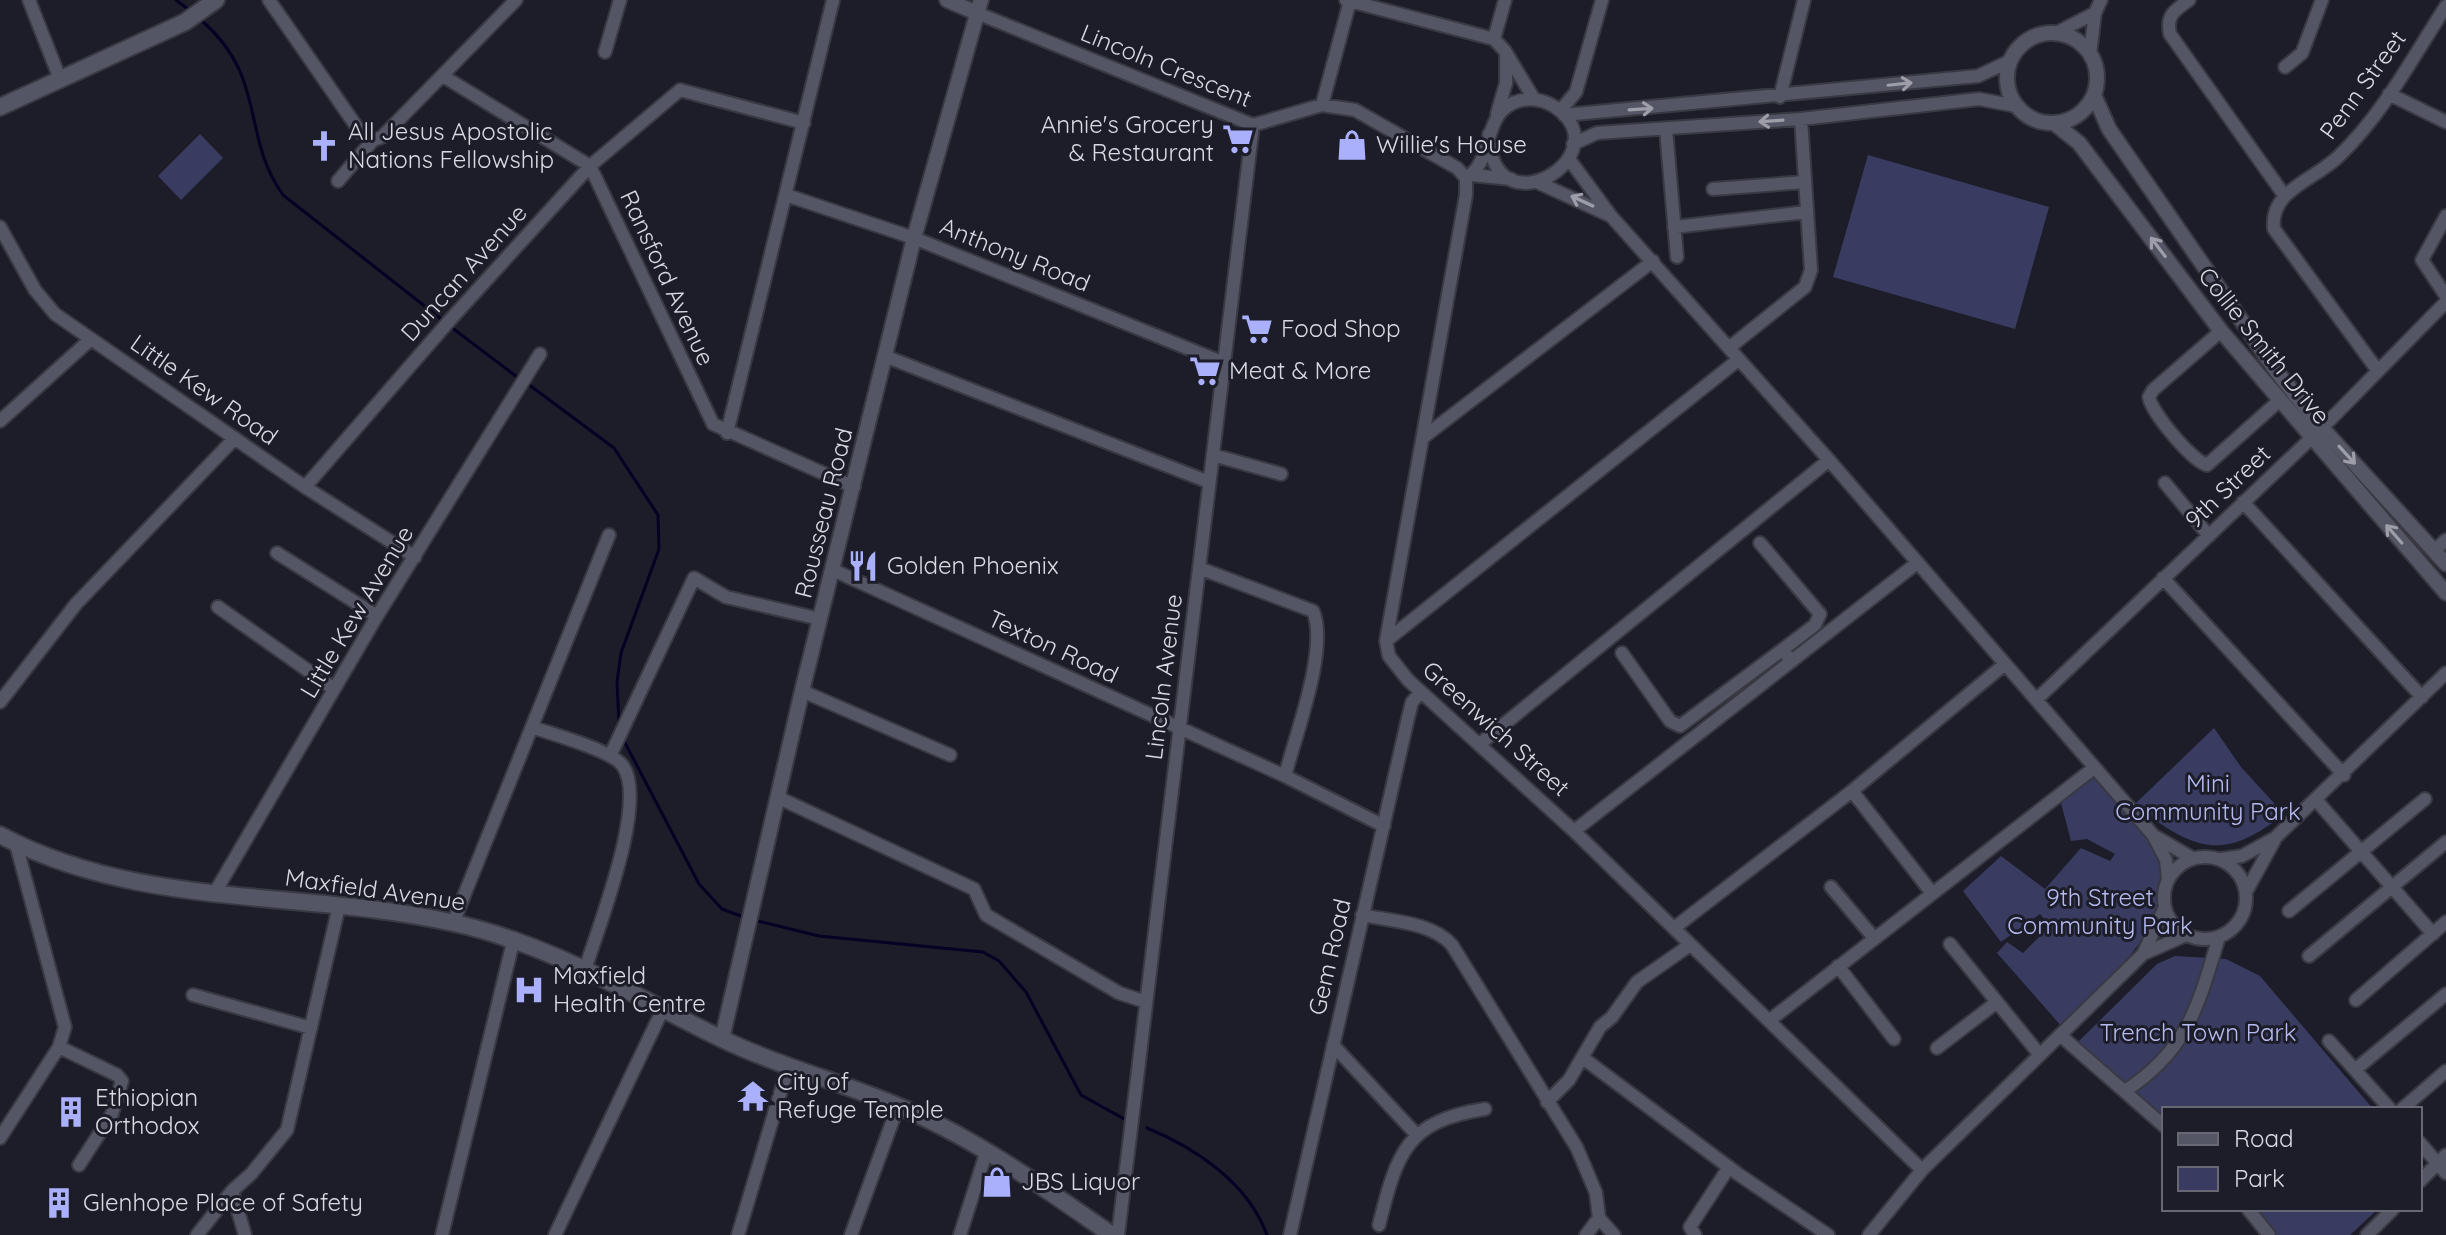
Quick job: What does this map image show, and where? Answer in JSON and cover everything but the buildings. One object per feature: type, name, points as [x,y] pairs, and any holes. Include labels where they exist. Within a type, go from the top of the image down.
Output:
[{"type":"main road","points":[[0,107],[185,22],[216,0]]},
{"type":"main road","name":"Maxfield Avenue","points":[[0,835],[61,862],[126,881],[214,894],[339,906],[453,923],[514,938],[722,1039],[788,1067],[898,1106],[987,1150],[1112,1235]]},
{"type":"street","points":[[29,0],[60,79]]},
{"type":"street","points":[[269,0],[361,133],[373,140]]},
{"type":"street","points":[[338,181],[373,140],[382,137],[516,0]]},
{"type":"street","points":[[605,52],[620,0]]},
{"type":"street","points":[[727,433],[833,0]]},
{"type":"street","points":[[947,0],[979,7]]},
{"type":"street","points":[[1494,39],[1505,0]]},
{"type":"street","points":[[1562,113],[1576,92],[1602,0]]},
{"type":"street","points":[[1780,97],[1804,0]]},
{"type":"street","points":[[2090,54],[2095,13],[2101,0]]},
{"type":"street","points":[[2189,0],[2170,15],[2167,21],[2170,34],[2284,195],[2275,206],[2274,229],[2378,371]]},
{"type":"street","points":[[2285,67],[2302,53],[2322,0]]},
{"type":"street","points":[[1322,105],[1348,1],[1494,39],[1505,51],[1534,99],[1562,113],[1780,97],[1978,76],[2010,61]]},
{"type":"street","name":"Penn Street","points":[[2284,195],[2337,159],[2389,94],[2446,6]]},
{"type":"street","name":"Lincoln Crescent","points":[[979,7],[1253,125],[1322,105],[1355,110],[1469,177]]},
{"type":"street","name":"Rousseau Road","points":[[722,1039],[802,691],[914,238],[979,7]]},
{"type":"street","points":[[2056,33],[2081,44],[2090,54],[2095,67],[2094,95],[2074,118],[2054,123],[2033,119],[2016,106],[2009,92],[2010,61],[2016,51],[2033,37],[2056,33],[2095,13]]},
{"type":"street","points":[[1386,641],[1469,177],[1489,134],[1506,83],[1505,51]]},
{"type":"street","points":[[443,76],[590,166]]},
{"type":"street","name":"Duncan Avenue","points":[[305,487],[446,324],[590,166],[680,90],[804,123]]},
{"type":"street","points":[[2389,94],[2446,122]]},
{"type":"street","name":"Collie Smith Drive","points":[[2094,95],[2109,129],[2277,372],[2322,428],[2446,564]]},
{"type":"street","points":[[1494,120],[1511,104],[1534,99]]},
{"type":"street","points":[[1573,144],[1597,133],[1801,119],[1979,99],[2016,106]]},
{"type":"street","points":[[1469,177],[1539,183],[1557,175],[1569,159],[1573,144],[1571,128],[1562,113]]},
{"type":"street","points":[[1730,347],[1805,287],[1811,270],[1801,119]]},
{"type":"street","name":"Collie Smith Drive","points":[[2054,123],[2079,143],[2221,331],[2310,439],[2446,593]]},
{"type":"street","name":"Lincoln Avenue","points":[[1118,1235],[1253,125]]},
{"type":"street","points":[[1666,129],[1677,257]]},
{"type":"street","points":[[1489,134],[1490,150],[1496,165],[1507,176],[1522,183]]},
{"type":"street","points":[[1569,159],[1611,216],[1829,460],[2153,835],[2166,860],[2168,879],[2164,909],[2143,954]]},
{"type":"street","name":"Ransford Avenue","points":[[590,166],[713,424],[727,433],[854,487]]},
{"type":"street","points":[[1713,189],[1805,182]]},
{"type":"street","points":[[1539,183],[1611,216]]},
{"type":"street","name":"Anthony Road","points":[[786,195],[914,238],[1224,363]]},
{"type":"street","points":[[1674,227],[1807,212]]},
{"type":"street","points":[[2446,216],[2422,260],[2446,296]]},
{"type":"street","name":"Little Kew Road","points":[[0,227],[35,290],[55,314],[305,487],[415,557]]},
{"type":"street","points":[[1425,436],[1653,261]]},
{"type":"street","name":"9th Street","points":[[2037,699],[2322,428],[2446,302]]},
{"type":"street","points":[[2221,331],[2153,390],[2149,397],[2155,412],[2195,458],[2207,465],[2280,400]]},
{"type":"street","points":[[0,421],[91,339]]},
{"type":"street","name":"Little Kew Avenue","points":[[214,894],[377,616],[540,354]]},
{"type":"street","points":[[887,357],[1209,482]]},
{"type":"street","points":[[1386,641],[1738,360]]},
{"type":"street","points":[[0,702],[76,604],[235,438]]},
{"type":"street","points":[[1213,455],[1281,474]]},
{"type":"street","points":[[1481,743],[1829,460]]},
{"type":"street","points":[[2165,483],[2209,536]]},
{"type":"street","points":[[2243,502],[2422,697]]},
{"type":"street","points":[[453,923],[609,535]]},
{"type":"street","points":[[2434,551],[2446,540]]},
{"type":"street","points":[[1622,653],[1670,721],[1680,726],[1815,625],[1820,614],[1760,543]]},
{"type":"street","points":[[277,553],[377,616]]},
{"type":"street","points":[[1574,831],[1917,563]]},
{"type":"street","points":[[1199,568],[1313,611],[1318,624],[1313,666],[1285,776]]},
{"type":"street","name":"Texton Road","points":[[833,570],[1285,776],[1384,826]]},
{"type":"street","points":[[610,756],[694,578],[726,597],[820,619]]},
{"type":"street","points":[[2163,578],[2344,775]]},
{"type":"street","points":[[218,607],[334,689]]},
{"type":"street","name":"Greenwich Street","points":[[1386,641],[1395,664],[1421,692],[1481,743],[1574,831],[1922,1170]]},
{"type":"street","points":[[1782,650],[1792,661]]},
{"type":"street","points":[[1674,928],[1852,791],[2005,664]]},
{"type":"street","points":[[2153,835],[2192,858],[2221,859],[2242,856],[2275,838],[2344,775],[2446,673]]},
{"type":"street","points":[[802,691],[950,755]]},
{"type":"street","name":"Gem Road","points":[[1290,1235],[1412,702],[1421,692]]},
{"type":"street","points":[[532,727],[610,756],[623,766],[631,807],[627,833],[585,970]]},
{"type":"street","points":[[1770,1020],[2094,768]]},
{"type":"street","points":[[1852,791],[1932,893]]},
{"type":"street","points":[[777,797],[974,889],[986,915],[1119,993],[1146,1002]]},
{"type":"street","points":[[2289,911],[2425,799]]},
{"type":"street","points":[[2317,801],[2433,934]]},
{"type":"street","points":[[2164,909],[2171,922],[2186,935],[2203,939],[2219,937],[2239,922],[2246,907],[2247,890],[2275,838]]},
{"type":"street","points":[[2309,956],[2446,842]]},
{"type":"street","points":[[0,1138],[59,1047],[65,1027],[16,844]]},
{"type":"street","points":[[2168,879],[2192,858]]},
{"type":"street","points":[[2221,859],[2239,872],[2247,890]]},
{"type":"street","points":[[1831,887],[1874,938]]},
{"type":"street","points":[[197,1235],[287,1130],[339,906]]},
{"type":"street","points":[[1362,915],[1410,924],[1446,938],[1587,1169],[1596,1193],[1599,1218],[1614,1235]]},
{"type":"street","points":[[2356,1000],[2446,922]]},
{"type":"street","points":[[1869,1235],[1922,1170],[2143,954],[2186,935]]},
{"type":"street","points":[[2125,1091],[2151,1074],[2181,1040],[2194,1017],[2219,937]]},
{"type":"street","points":[[442,1235],[514,938]]},
{"type":"street","points":[[1950,944],[2040,1055]]},
{"type":"street","points":[[1547,1102],[1569,1080],[1600,1027],[1612,1017],[1637,982],[1690,945]]},
{"type":"street","points":[[1838,966],[1894,1039]]},
{"type":"street","points":[[2356,1069],[2446,994]]},
{"type":"street","points":[[193,995],[311,1028]]},
{"type":"street","points":[[1937,1048],[1997,1002]]},
{"type":"street","points":[[555,1235],[663,1009]]},
{"type":"street","points":[[2060,1035],[2162,1124]]},
{"type":"street","points":[[2329,1041],[2388,1107]]},
{"type":"street","points":[[1333,1045],[1415,1133]]},
{"type":"street","points":[[59,1047],[117,1075],[122,1081],[122,1090],[112,1114],[79,1165]]},
{"type":"street","points":[[1583,1058],[1729,1167],[1828,1235]]},
{"type":"street","points":[[738,1235],[788,1067]]},
{"type":"street","points":[[2404,1107],[2446,1071]]},
{"type":"street","points":[[851,1235],[898,1106]]},
{"type":"street","points":[[1379,1225],[1391,1177],[1415,1133],[1453,1114],[1485,1109]]},
{"type":"street","points":[[2422,1145],[2443,1164],[2422,1180]]},
{"type":"street","points":[[960,1235],[987,1150]]},
{"type":"street","points":[[1695,1235],[1690,1227],[1729,1167]]},
{"type":"street","points":[[232,1191],[245,1235]]},
{"type":"street","points":[[2250,1211],[2269,1235]]},
{"type":"street","points":[[2367,1235],[2391,1211]]},
{"type":"street","points":[[1586,1235],[1599,1218]]},
{"type":"green space","points":[[200,134],[223,158],[181,200],[158,176]]},
{"type":"green space","points":[[1868,155],[2049,207],[2015,329],[1833,277]]},
{"type":"green space","name":"Mini Community Park","points":[[2214,728],[2241,767],[2284,814],[2262,830],[2225,845],[2208,845],[2191,840],[2134,805]]},
{"type":"green space","name":"9th Street Community Park","points":[[2099,774],[2145,831],[2158,861],[2160,888],[2154,915],[2142,940],[2104,986],[2063,1028],[1997,953],[2007,942],[2023,953],[2050,926],[2040,914],[2001,942],[1963,891],[2001,856],[2045,889],[2081,848],[2110,861],[2115,854],[2087,839],[2071,841],[2061,803]]},
{"type":"green space","name":"Trench Town Park","points":[[2175,956],[2226,959],[2260,976],[2371,1107],[2162,1107],[2162,1126],[2078,1042],[2157,964]]},
{"type":"green space","points":[[2247,1211],[2376,1211],[2350,1235],[2272,1235]]},
{"type":"waterway","points":[[176,0],[189,10]]},
{"type":"waterway","points":[[201,20],[236,63],[245,85],[261,150],[283,195],[445,322]]},
{"type":"waterway","points":[[451,327],[521,380]]},
{"type":"waterway","points":[[528,384],[614,448],[658,515],[659,549],[621,653],[617,682],[619,724]]},
{"type":"waterway","points":[[623,739],[699,884],[722,909],[746,918]]},
{"type":"waterway","points":[[754,920],[819,936],[983,952],[999,961],[1026,992],[1081,1095],[1126,1120]]},
{"type":"waterway","points":[[1147,1128],[1184,1146],[1234,1184],[1247,1199],[1267,1235]]},
{"type":"place","name":"Annie's Grocery & Restaurant","points":[[1238,139]]},
{"type":"place","name":"Willie's House","points":[[1352,145]]},
{"type":"place","name":"All Jesus Apostolic Nations Fellowship","points":[[324,146]]},
{"type":"place","name":"Food Shop","points":[[1257,329]]},
{"type":"place","name":"Meat & More","points":[[1205,371]]},
{"type":"place","name":"Golden Phoenix","points":[[863,566]]},
{"type":"place","name":"Maxfield Health Centre","points":[[529,990]]},
{"type":"place","name":"City of Refuge Temple","points":[[753,1096]]},
{"type":"place","name":"Ethiopian Orthodox","points":[[71,1112]]},
{"type":"place","name":"JBS Liquor","points":[[997,1182]]},
{"type":"place","name":"Glenhope Place of Safety","points":[[59,1203]]}]
